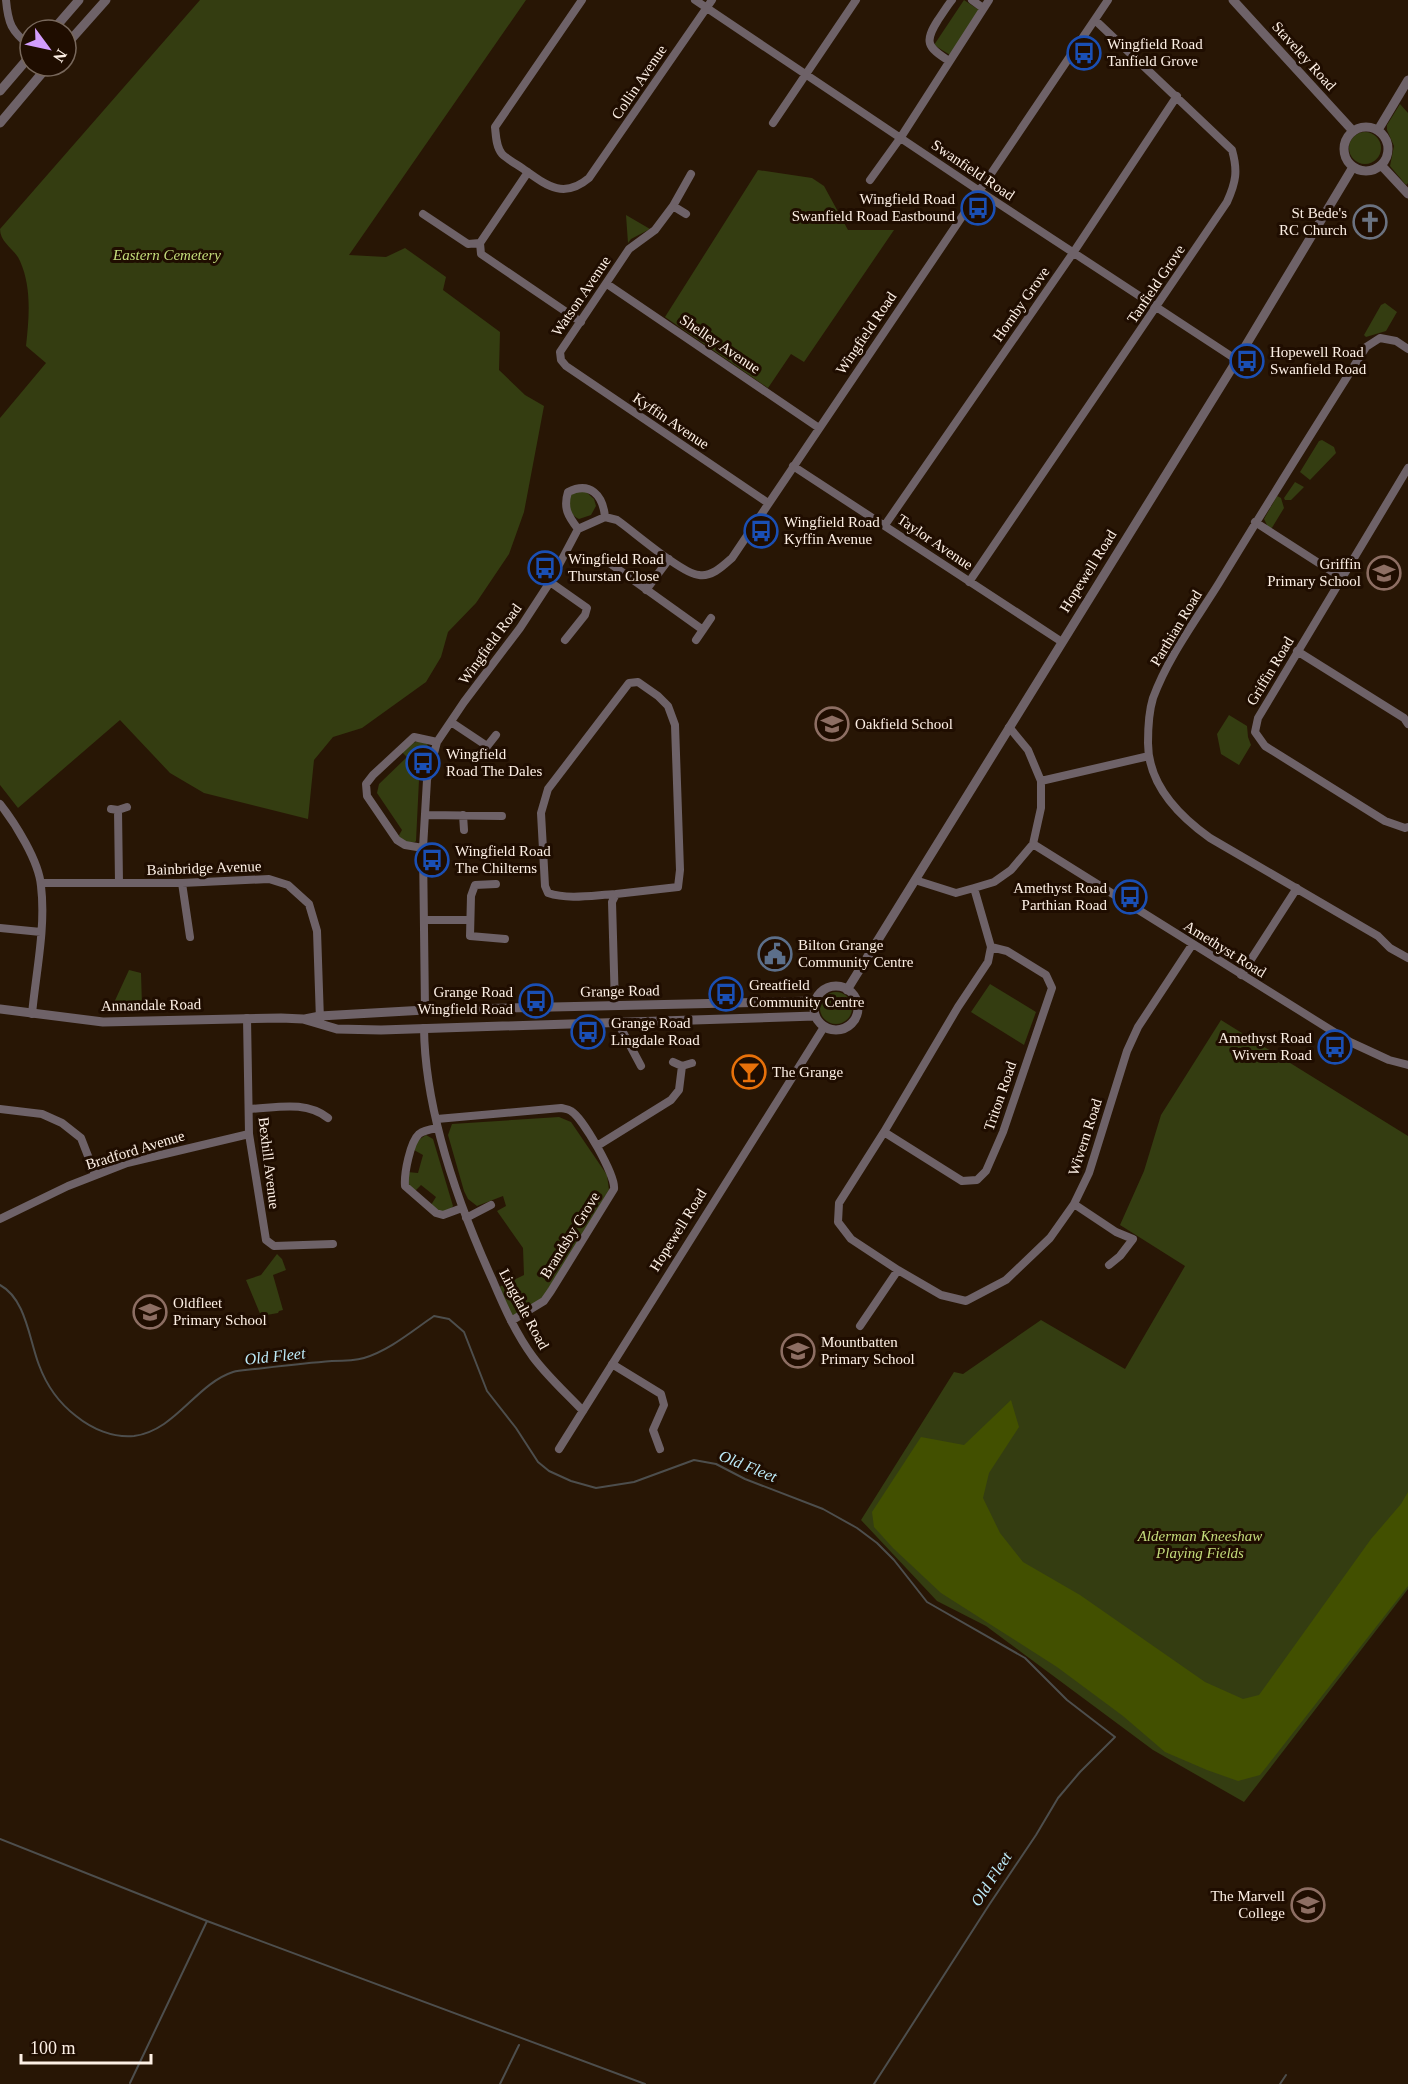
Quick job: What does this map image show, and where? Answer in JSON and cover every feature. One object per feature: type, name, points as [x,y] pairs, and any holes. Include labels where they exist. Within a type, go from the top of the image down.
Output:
[{"type":"street","points":[[6,0],[8,19],[18,34]]},
{"type":"street","points":[[63,18],[79,0]]},
{"type":"street","points":[[78,32],[106,0]]},
{"type":"street","points":[[581,322],[481,254],[480,243],[528,172],[502,153],[496,142],[495,127],[582,0]]},
{"type":"street","name":"Swanfield Road","points":[[695,0],[1237,360]]},
{"type":"street","name":"Collin Avenue","points":[[528,172],[554,189],[565,190],[579,187],[589,178],[712,0]]},
{"type":"street","points":[[773,123],[856,0]]},
{"type":"street","points":[[949,61],[934,52],[929,41],[929,34],[952,0]]},
{"type":"street","points":[[972,0],[983,9]]},
{"type":"street","points":[[870,180],[901,137],[989,0]]},
{"type":"street","name":"Wingfield Road","points":[[605,517],[617,520],[683,569],[699,576],[717,571],[732,558],[1108,0]]},
{"type":"street","name":"Staveley Road","points":[[1235,1],[1353,131]]},
{"type":"street","name":"Tanfield Grove","points":[[969,582],[1227,202],[1235,184],[1236,164],[1232,150],[1095,20]]},
{"type":"street","points":[[0,91],[18,70]]},
{"type":"street","points":[[0,123],[38,78]]},
{"type":"street","points":[[1377,130],[1408,80]]},
{"type":"street","name":"Hornby Grove","points":[[885,525],[1073,253],[1177,96]]},
{"type":"street","points":[[1368,127],[1384,136],[1388,153],[1376,169],[1365,171],[1353,167],[1348,162],[1344,153],[1345,141],[1353,131],[1368,127]]},
{"type":"street","points":[[1381,165],[1408,194]]},
{"type":"street","name":"Hopewell Road","points":[[847,990],[1237,360],[1353,167]]},
{"type":"street","name":"Watson Avenue","points":[[561,360],[560,352],[630,249],[655,230],[673,206],[691,174]]},
{"type":"street","points":[[673,206],[686,214]]},
{"type":"street","points":[[423,214],[468,244],[480,243]]},
{"type":"street","name":"Shelley Avenue","points":[[607,284],[819,428]]},
{"type":"street","name":"Parthian Road","points":[[1408,348],[1396,341],[1380,338],[1366,347],[1162,676],[1151,706],[1149,756],[1152,769],[1164,792],[1176,810],[1190,824],[1378,936],[1390,948],[1408,957]]},
{"type":"street","name":"Kyffin Avenue","points":[[561,360],[566,366],[768,503]]},
{"type":"street","name":"Taylor Avenue","points":[[793,466],[1062,642]]},
{"type":"street","name":"Griffin Road","points":[[1408,468],[1258,718],[1255,732],[1265,746],[1385,821],[1408,827]]},
{"type":"street","points":[[579,487],[590,489],[604,505],[605,517],[578,529],[567,515],[565,504],[568,492],[579,487]]},
{"type":"street","points":[[1256,522],[1342,578]]},
{"type":"street","name":"Wingfield Road","points":[[425,1010],[423,848],[427,780],[437,742],[520,628],[550,582],[578,529]]},
{"type":"street","points":[[646,590],[669,559]]},
{"type":"street","points":[[608,562],[703,630]]},
{"type":"street","points":[[550,582],[587,608],[585,615],[566,640]]},
{"type":"street","points":[[696,640],[711,618]]},
{"type":"street","points":[[1297,651],[1404,718],[1408,724]]},
{"type":"street","points":[[638,682],[668,706],[675,725],[679,879],[678,887],[616,894],[555,896],[548,893],[544,886],[541,813],[548,789],[629,683],[638,682]]},
{"type":"street","points":[[451,722],[487,746]]},
{"type":"street","points":[[915,880],[956,893],[994,882],[1011,870],[1033,844],[1041,808],[1041,781],[1028,750],[1009,727]]},
{"type":"street","points":[[481,754],[496,735]]},
{"type":"street","points":[[423,848],[405,846],[397,840],[368,796],[366,784],[414,737],[437,742]]},
{"type":"street","points":[[1041,781],[1149,756]]},
{"type":"street","points":[[0,804],[16,825],[41,883],[41,932],[32,1014]]},
{"type":"street","points":[[119,883],[114,810],[128,807]]},
{"type":"street","points":[[426,815],[502,816]]},
{"type":"street","points":[[463,815],[464,830]]},
{"type":"street","name":"Amethyst Road","points":[[1033,844],[1192,945],[1350,1041],[1389,1060],[1408,1065]]},
{"type":"street","name":"Bainbridge Avenue","points":[[41,883],[182,883],[269,879],[288,885],[309,904],[317,931],[320,1020]]},
{"type":"street","points":[[182,883],[190,937]]},
{"type":"street","points":[[496,884],[475,885],[471,896],[470,936],[505,939]]},
{"type":"street","points":[[974,888],[991,947]]},
{"type":"street","points":[[1241,975],[1297,888]]},
{"type":"street","points":[[616,894],[612,902],[616,1021]]},
{"type":"street","points":[[424,921],[470,920]]},
{"type":"street","points":[[0,928],[41,932]]},
{"type":"street","name":"Wivern Road","points":[[991,947],[988,963],[958,1007],[839,1203],[838,1222],[851,1239],[941,1295],[966,1301],[1006,1280],[1050,1238],[1074,1203],[1089,1173],[1127,1051],[1138,1027],[1192,945]]},
{"type":"street","name":"Triton Road","points":[[884,1132],[962,1181],[978,1180],[986,1171],[1003,1132],[1052,988],[1046,975],[1007,951],[991,947]]},
{"type":"street","points":[[841,987],[852,994],[858,1007],[854,1020],[844,1029],[831,1029],[824,1027],[815,1016],[815,1001],[818,995],[829,988],[841,987]]},
{"type":"street","name":"Grange Road","points":[[425,1010],[815,1001]]},
{"type":"street","name":"Annandale Road","points":[[0,1009],[103,1022],[247,1018],[320,1020],[425,1010]]},
{"type":"street","name":"Grange Road","points":[[424,1028],[815,1016]]},
{"type":"street","name":"Bexhill Avenue","points":[[247,1018],[249,1134],[266,1240],[274,1246],[333,1244]]},
{"type":"street","name":"Annandale Road","points":[[320,1020],[337,1029],[424,1028]]},
{"type":"street","name":"Grange Road","points":[[616,1021],[641,1066]]},
{"type":"street","name":"Hopewell Road","points":[[559,1449],[824,1027]]},
{"type":"street","name":"Lingdale Road","points":[[424,1028],[429,1081],[438,1128],[474,1241],[512,1321],[534,1358],[583,1411]]},
{"type":"street","points":[[673,1062],[682,1066],[692,1063]]},
{"type":"street","points":[[597,1146],[671,1100],[680,1090],[682,1066]]},
{"type":"street","points":[[249,1109],[296,1106],[317,1110],[328,1118]]},
{"type":"street","name":"Brandsby Grove","points":[[436,1119],[561,1108],[571,1111],[597,1146],[612,1173],[614,1189],[544,1301],[512,1321]]},
{"type":"street","points":[[0,1109],[42,1114],[62,1123],[81,1138],[95,1174]]},
{"type":"street","points":[[438,1128],[421,1131],[415,1139],[404,1176],[405,1186],[436,1214],[443,1215],[462,1208]]},
{"type":"street","name":"Bradford Avenue","points":[[0,1220],[95,1174],[127,1163],[249,1134]]},
{"type":"street","points":[[1074,1203],[1116,1232],[1133,1239],[1120,1256],[1109,1265]]},
{"type":"street","points":[[466,1218],[491,1205]]},
{"type":"street","points":[[860,1326],[898,1269]]},
{"type":"street","points":[[612,1364],[661,1394],[664,1405],[653,1430],[660,1449]]},
{"type":"green space","name":"Eastern Cemetery","points":[[200,0],[526,0],[349,255],[386,257],[405,248],[446,277],[443,290],[500,332],[499,370],[525,395],[544,406],[524,512],[509,554],[476,603],[448,632],[441,657],[426,682],[362,728],[333,737],[314,760],[308,819],[204,793],[170,773],[120,720],[18,808],[0,785],[0,418],[46,363],[26,346],[29,314],[24,271],[15,253],[2,238],[0,229]]},
{"type":"green space","points":[[964,0],[979,10],[950,55],[934,45]]},
{"type":"green space","points":[[1400,104],[1408,113],[1408,183],[1406,185],[1390,166],[1394,146],[1387,130],[1387,125]]},
{"type":"green space","points":[[1365,132],[1376,137],[1381,148],[1376,159],[1365,164],[1354,159],[1349,148],[1354,137]]},
{"type":"green space","points":[[758,170],[812,178],[824,186],[848,230],[894,230],[804,362],[791,354],[768,388],[665,317]]},
{"type":"green space","points":[[626,215],[650,229],[628,243]]},
{"type":"green space","points":[[1385,303],[1397,312],[1386,331],[1366,337],[1364,335],[1381,305]]},
{"type":"green space","points":[[1322,440],[1334,447],[1336,453],[1310,480],[1300,472],[1319,441]]},
{"type":"green space","points":[[1295,482],[1304,487],[1291,500],[1285,500],[1284,498]]},
{"type":"green space","points":[[584,490],[594,499],[596,506],[591,515],[579,519],[571,512],[570,494]]},
{"type":"green space","points":[[1277,496],[1281,498],[1284,508],[1270,531],[1264,519]]},
{"type":"green space","points":[[1229,715],[1247,726],[1251,745],[1239,765],[1221,754],[1217,734]]},
{"type":"green space","points":[[420,741],[427,744],[429,748],[419,780],[416,841],[405,842],[398,837],[402,830],[377,793],[379,784],[407,757],[402,752],[412,743]]},
{"type":"green space","points":[[129,970],[141,973],[142,1006],[140,1008],[112,1007]]},
{"type":"green space","points":[[990,984],[1036,1012],[1024,1045],[971,1012]]},
{"type":"green space","points":[[836,992],[847,997],[852,1008],[847,1019],[836,1024],[825,1019],[820,1008],[825,997]]},
{"type":"green space","name":"Alderman Kneeshaw Playing Fields","points":[[1221,1020],[1408,1136],[1408,1589],[1244,1802],[1153,1750],[986,1626],[937,1601],[861,1520],[954,1372],[963,1374],[1041,1320],[1125,1369],[1185,1266],[1120,1225],[1144,1171],[1161,1115]]},
{"type":"green space","points":[[559,1117],[571,1122],[607,1175],[609,1190],[542,1299],[513,1318],[499,1287],[524,1275],[523,1248],[497,1211],[506,1206],[503,1196],[477,1206],[468,1199],[448,1135],[452,1124]]},
{"type":"green space","points":[[426,1135],[433,1139],[453,1206],[445,1212],[431,1205],[436,1197],[421,1185],[415,1191],[408,1185],[407,1172],[418,1173],[423,1155],[414,1150],[417,1141]]},
{"type":"green space","points":[[277,1254],[282,1259],[286,1270],[273,1275],[283,1310],[261,1316],[246,1280],[261,1275]]},
{"type":"green space","points":[[1011,1400],[1019,1427],[989,1473],[983,1498],[1000,1533],[1023,1562],[1080,1595],[1205,1682],[1243,1699],[1259,1695],[1371,1539],[1401,1504],[1408,1492],[1408,1586],[1260,1775],[1238,1781],[1165,1752],[1123,1716],[1057,1667],[941,1593],[874,1527],[872,1512],[921,1437],[964,1445]]},
{"type":"waterway","name":"Old Fleet","points":[[0,1285],[16,1300],[26,1320],[42,1372],[59,1399],[70,1411],[89,1425],[103,1432],[126,1436],[149,1432],[162,1426],[208,1386],[233,1372],[360,1359],[374,1355],[392,1345],[434,1316],[449,1319],[464,1332],[487,1391],[516,1428],[538,1462],[549,1471],[571,1481],[596,1488],[634,1482],[694,1460],[716,1464],[745,1479],[823,1509],[857,1528],[877,1543],[894,1560],[927,1602],[1025,1658],[1067,1700],[1115,1737],[1058,1798],[874,2084]]},
{"type":"waterway","points":[[0,1839],[207,1921],[645,2084]]},
{"type":"waterway","points":[[130,2083],[207,1921]]},
{"type":"waterway","points":[[500,2084],[519,2045]]},
{"type":"waterway","points":[[1280,2084],[1286,2075]]},
{"type":"place","name":"Wingfield Road Tanfield Grove","points":[[1084,53]]},
{"type":"place","name":"Wingfield Road Swanfield Road Eastbound","points":[[978,208]]},
{"type":"place","name":"St Bede's RC Church","points":[[1370,222]]},
{"type":"place","name":"Hopewell Road Swanfield Road","points":[[1247,361]]},
{"type":"place","name":"Wingfield Road Kyffin Avenue","points":[[761,531]]},
{"type":"place","name":"Wingfield Road Thurstan Close","points":[[545,568]]},
{"type":"place","name":"Griffin Primary School","points":[[1384,573]]},
{"type":"place","name":"Oakfield School","points":[[832,724]]},
{"type":"place","name":"Wingfield Road The Dales","points":[[423,763]]},
{"type":"place","name":"Wingfield Road The Chilterns","points":[[432,860]]},
{"type":"place","name":"Amethyst Road Parthian Road","points":[[1130,897]]},
{"type":"place","name":"Bilton Grange Community Centre","points":[[775,954]]},
{"type":"place","name":"Greatfield Community Centre","points":[[726,994]]},
{"type":"place","name":"Grange Road Wingfield Road","points":[[536,1001]]},
{"type":"place","name":"Grange Road Lingdale Road","points":[[588,1032]]},
{"type":"place","name":"Amethyst Road Wivern Road","points":[[1335,1047]]},
{"type":"place","name":"The Grange","points":[[749,1072]]},
{"type":"place","name":"Oldfleet Primary School","points":[[150,1312]]},
{"type":"place","name":"Mountbatten Primary School","points":[[798,1351]]},
{"type":"place","name":"The Marvell College","points":[[1308,1905]]}]
